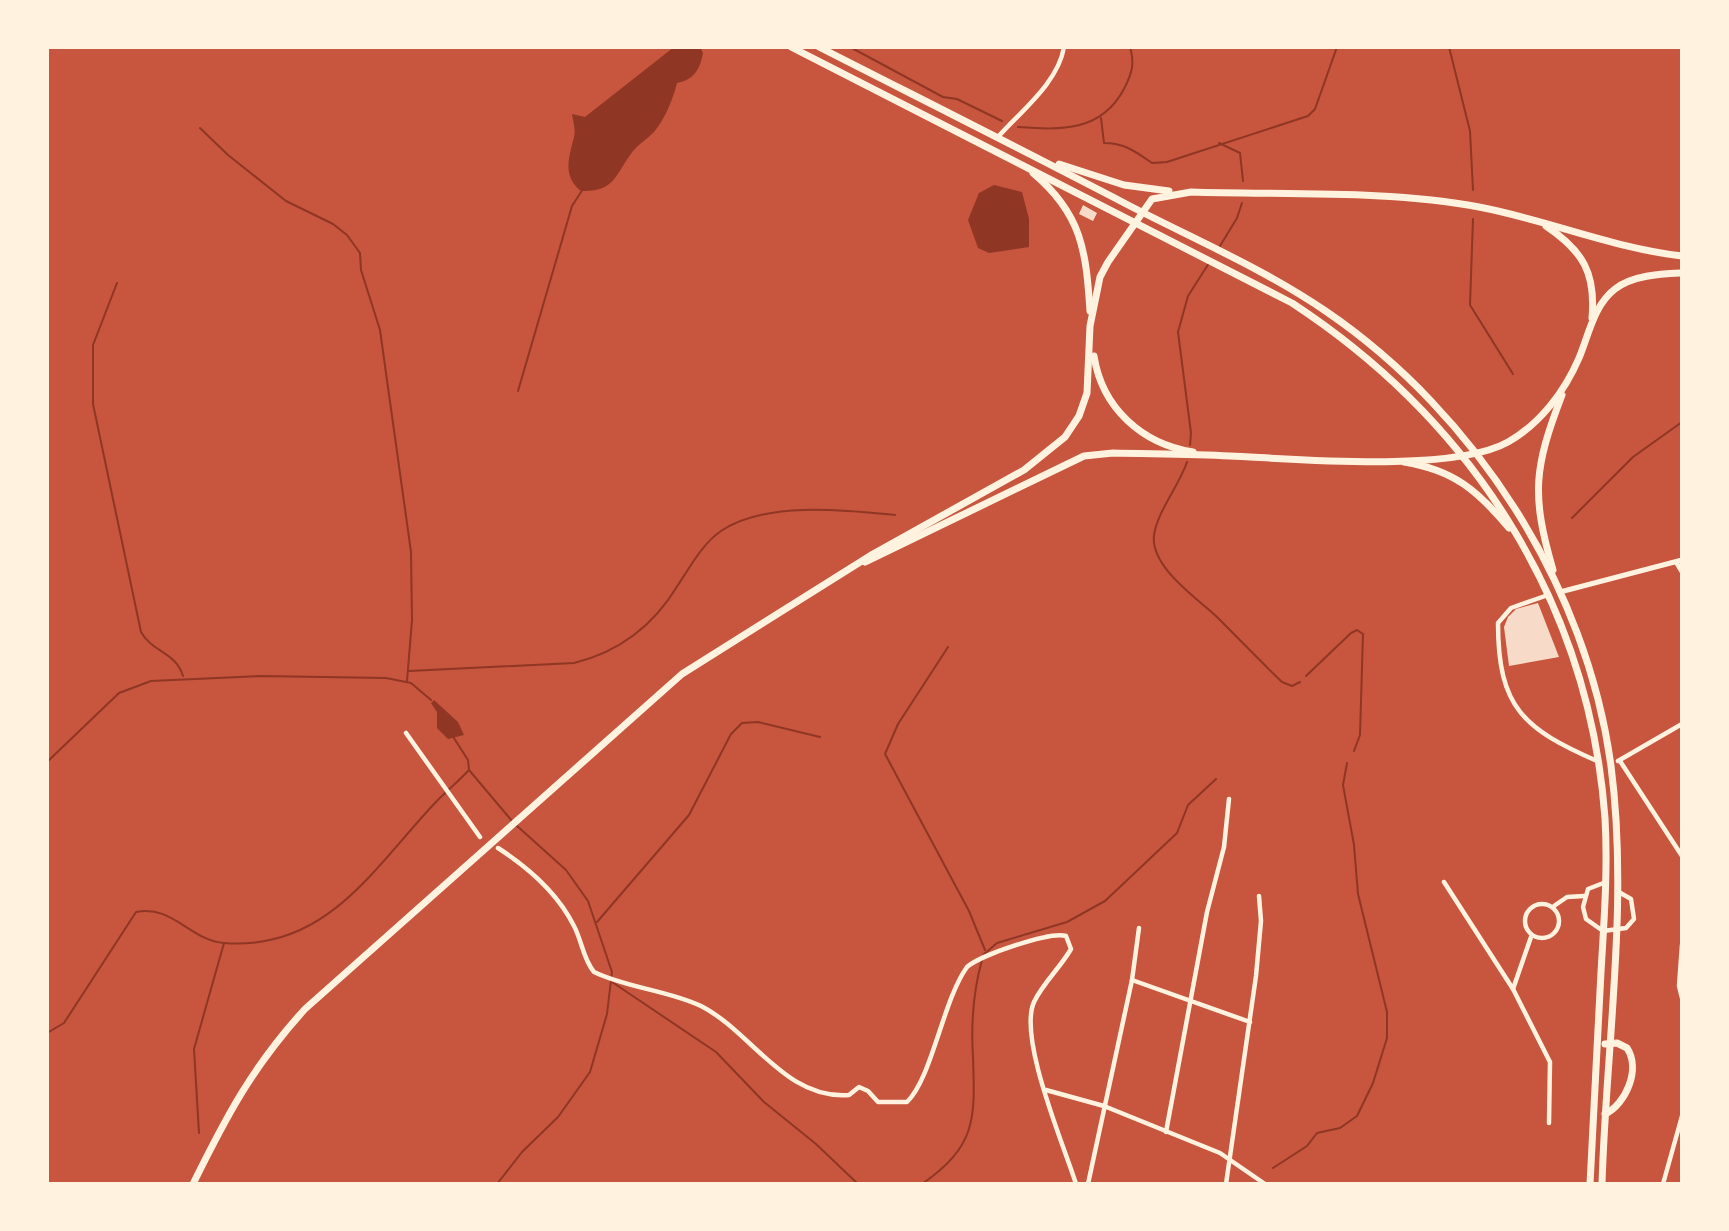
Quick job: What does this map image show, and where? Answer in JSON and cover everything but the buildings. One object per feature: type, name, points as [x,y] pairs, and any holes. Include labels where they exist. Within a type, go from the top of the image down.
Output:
[{"type":"main road","points":[[791,47],[1262,286],[1338,333],[1393,379],[1462,456],[1500,506],[1549,595],[1575,664],[1598,761],[1605,818],[1606,882],[1590,1184]]},
{"type":"main road","points":[[820,47],[1299,294],[1345,325],[1415,386],[1477,454],[1528,530],[1559,589]]},
{"type":"main road","points":[[1035,156],[1124,185],[1191,192],[1438,201],[1539,221],[1611,243],[1682,256]]},
{"type":"main road","points":[[1024,165],[1059,198],[1082,241],[1091,335],[1099,379],[1115,408],[1150,439],[1170,448],[1224,456]]},
{"type":"main road","points":[[1090,326],[1100,277],[1135,221],[1152,199],[1160,195],[1191,192]]},
{"type":"main road","points":[[1539,221],[1584,260],[1591,276],[1592,322]]},
{"type":"main road","points":[[1602,1184],[1617,891],[1611,764],[1591,683],[1544,540],[1536,496],[1542,446],[1603,301],[1622,285],[1664,274],[1682,273]]},
{"type":"main road","points":[[192,1184],[224,1118],[252,1072],[284,1031],[335,979],[672,681],[848,568],[1024,470],[1065,437],[1079,416],[1087,393],[1091,335]]},
{"type":"main road","points":[[848,568],[918,539],[1040,475],[1084,456],[1113,453],[1390,460],[1477,454],[1508,442],[1529,428],[1564,389]]},
{"type":"main road","points":[[1390,460],[1418,464],[1462,482],[1482,496],[1516,536]]},
{"type":"main road","points":[[1597,1046],[1618,1043],[1627,1048],[1633,1067],[1620,1100],[1605,1114]]},
{"type":"street","points":[[998,138],[1045,86],[1061,61],[1064,47]]},
{"type":"street","points":[[1559,589],[1679,561],[1682,572]]},
{"type":"street","points":[[1549,595],[1511,608],[1498,624],[1508,692],[1514,708],[1530,723],[1570,749],[1598,761]]},
{"type":"street","points":[[1611,764],[1682,724]]},
{"type":"street","points":[[406,733],[480,837]]},
{"type":"street","points":[[1620,761],[1682,856]]},
{"type":"street","points":[[1166,1132],[1207,912],[1224,847],[1228,799]]},
{"type":"street","points":[[499,848],[524,867],[557,900],[574,926],[593,971],[701,1006],[723,1020],[791,1078],[817,1093],[849,1095],[859,1087],[869,1091],[878,1102],[905,1102],[918,1083],[943,1017],[970,964],[1061,934],[1066,936],[1071,949],[1042,989],[1030,1020],[1030,1043],[1076,1184]]},
{"type":"street","points":[[1444,882],[1513,989],[1550,1062],[1549,1123]]},
{"type":"street","points":[[1513,989],[1531,937],[1524,924],[1530,909],[1541,903],[1554,906],[1567,897],[1584,896],[1595,884],[1606,882]]},
{"type":"street","points":[[1584,896],[1585,916],[1603,931],[1615,931],[1630,926],[1635,914],[1631,899],[1617,891]]},
{"type":"street","points":[[1226,1184],[1250,1022],[1261,921],[1259,896]]},
{"type":"street","points":[[1531,937],[1545,938],[1555,932],[1558,917],[1554,906]]},
{"type":"street","points":[[1088,1184],[1132,980],[1139,928]]},
{"type":"street","points":[[1682,945],[1679,989],[1682,998]]},
{"type":"street","points":[[1132,980],[1250,1022]]},
{"type":"street","points":[[1046,1090],[1104,1106],[1231,1158],[1265,1184]]},
{"type":"street","points":[[1663,1184],[1682,1116]]},
{"type":"shaded area","points":[[674,47],[700,47],[703,53],[698,69],[688,79],[677,83],[658,127],[633,151],[613,180],[593,191],[581,191],[571,179],[568,166],[575,131],[572,114],[585,117]]},
{"type":"shaded area","points":[[994,185],[1022,192],[1029,219],[1029,247],[989,253],[978,248],[968,220],[979,193]]},
{"type":"shaded area","points":[[434,700],[458,722],[464,735],[448,739],[437,728],[437,712],[431,703]]},
{"type":"waterway","points":[[850,47],[943,97],[957,99],[1002,121]]},
{"type":"waterway","points":[[1018,127],[1064,128],[1092,121],[1104,114],[1115,103],[1129,78],[1132,68],[1130,47]]},
{"type":"waterway","points":[[1101,118],[1104,143],[1124,146],[1152,163],[1167,162],[1308,116],[1315,109],[1337,47]]},
{"type":"waterway","points":[[1449,47],[1470,131],[1473,190]]},
{"type":"waterway","points":[[200,128],[228,155],[286,201],[333,224],[347,235],[360,253],[361,270],[380,330],[411,552],[412,620],[407,681]]},
{"type":"waterway","points":[[1219,143],[1240,153],[1243,181]]},
{"type":"waterway","points":[[518,391],[572,206],[583,189]]},
{"type":"waterway","points":[[1220,246],[1237,218],[1242,203]]},
{"type":"waterway","points":[[1473,219],[1470,305],[1513,374]]},
{"type":"waterway","points":[[1190,445],[1191,433],[1178,332],[1188,296],[1209,263]]},
{"type":"waterway","points":[[117,283],[93,345],[93,404],[141,632],[151,644],[175,662],[183,676]]},
{"type":"waterway","points":[[1572,518],[1633,457],[1682,422]]},
{"type":"waterway","points":[[1187,462],[1156,526],[1155,547],[1159,559],[1176,581],[1217,617],[1282,682],[1292,686],[1300,682]]},
{"type":"waterway","points":[[409,671],[574,663],[590,658],[634,635],[658,613],[708,542],[739,521],[782,511],[806,510],[895,515]]},
{"type":"waterway","points":[[1306,676],[1351,633],[1357,630],[1363,634],[1360,735],[1354,751]]},
{"type":"waterway","points":[[948,647],[898,724],[885,754],[969,911],[985,950]]},
{"type":"waterway","points":[[47,762],[119,693],[151,681],[260,676],[386,678],[411,683],[431,700]]},
{"type":"waterway","points":[[597,922],[689,815],[731,734],[742,723],[758,722],[820,737]]},
{"type":"waterway","points":[[452,735],[468,760],[469,770],[512,821]]},
{"type":"waterway","points":[[1273,1168],[1307,1146],[1317,1133],[1340,1128],[1357,1116],[1373,1083],[1387,1038],[1387,1012],[1358,894],[1354,845],[1343,785],[1347,763]]},
{"type":"waterway","points":[[47,1033],[64,1023],[136,912],[160,913],[201,936],[224,943],[260,942],[291,934],[319,920],[368,879],[434,804],[469,770]]},
{"type":"waterway","points":[[983,955],[997,943],[1067,922],[1105,901],[1177,833],[1188,805],[1216,779]]},
{"type":"waterway","points":[[47,813],[47,849]]},
{"type":"waterway","points":[[497,1184],[522,1152],[558,1117],[590,1072],[607,1014],[612,972],[588,901],[566,870],[516,825]]},
{"type":"waterway","points":[[199,1133],[194,1049],[224,943]]},
{"type":"waterway","points":[[922,1184],[953,1157],[969,1129],[974,1097],[973,1008],[982,960]]},
{"type":"waterway","points":[[612,982],[716,1052],[764,1102],[816,1144],[858,1184]]}]
